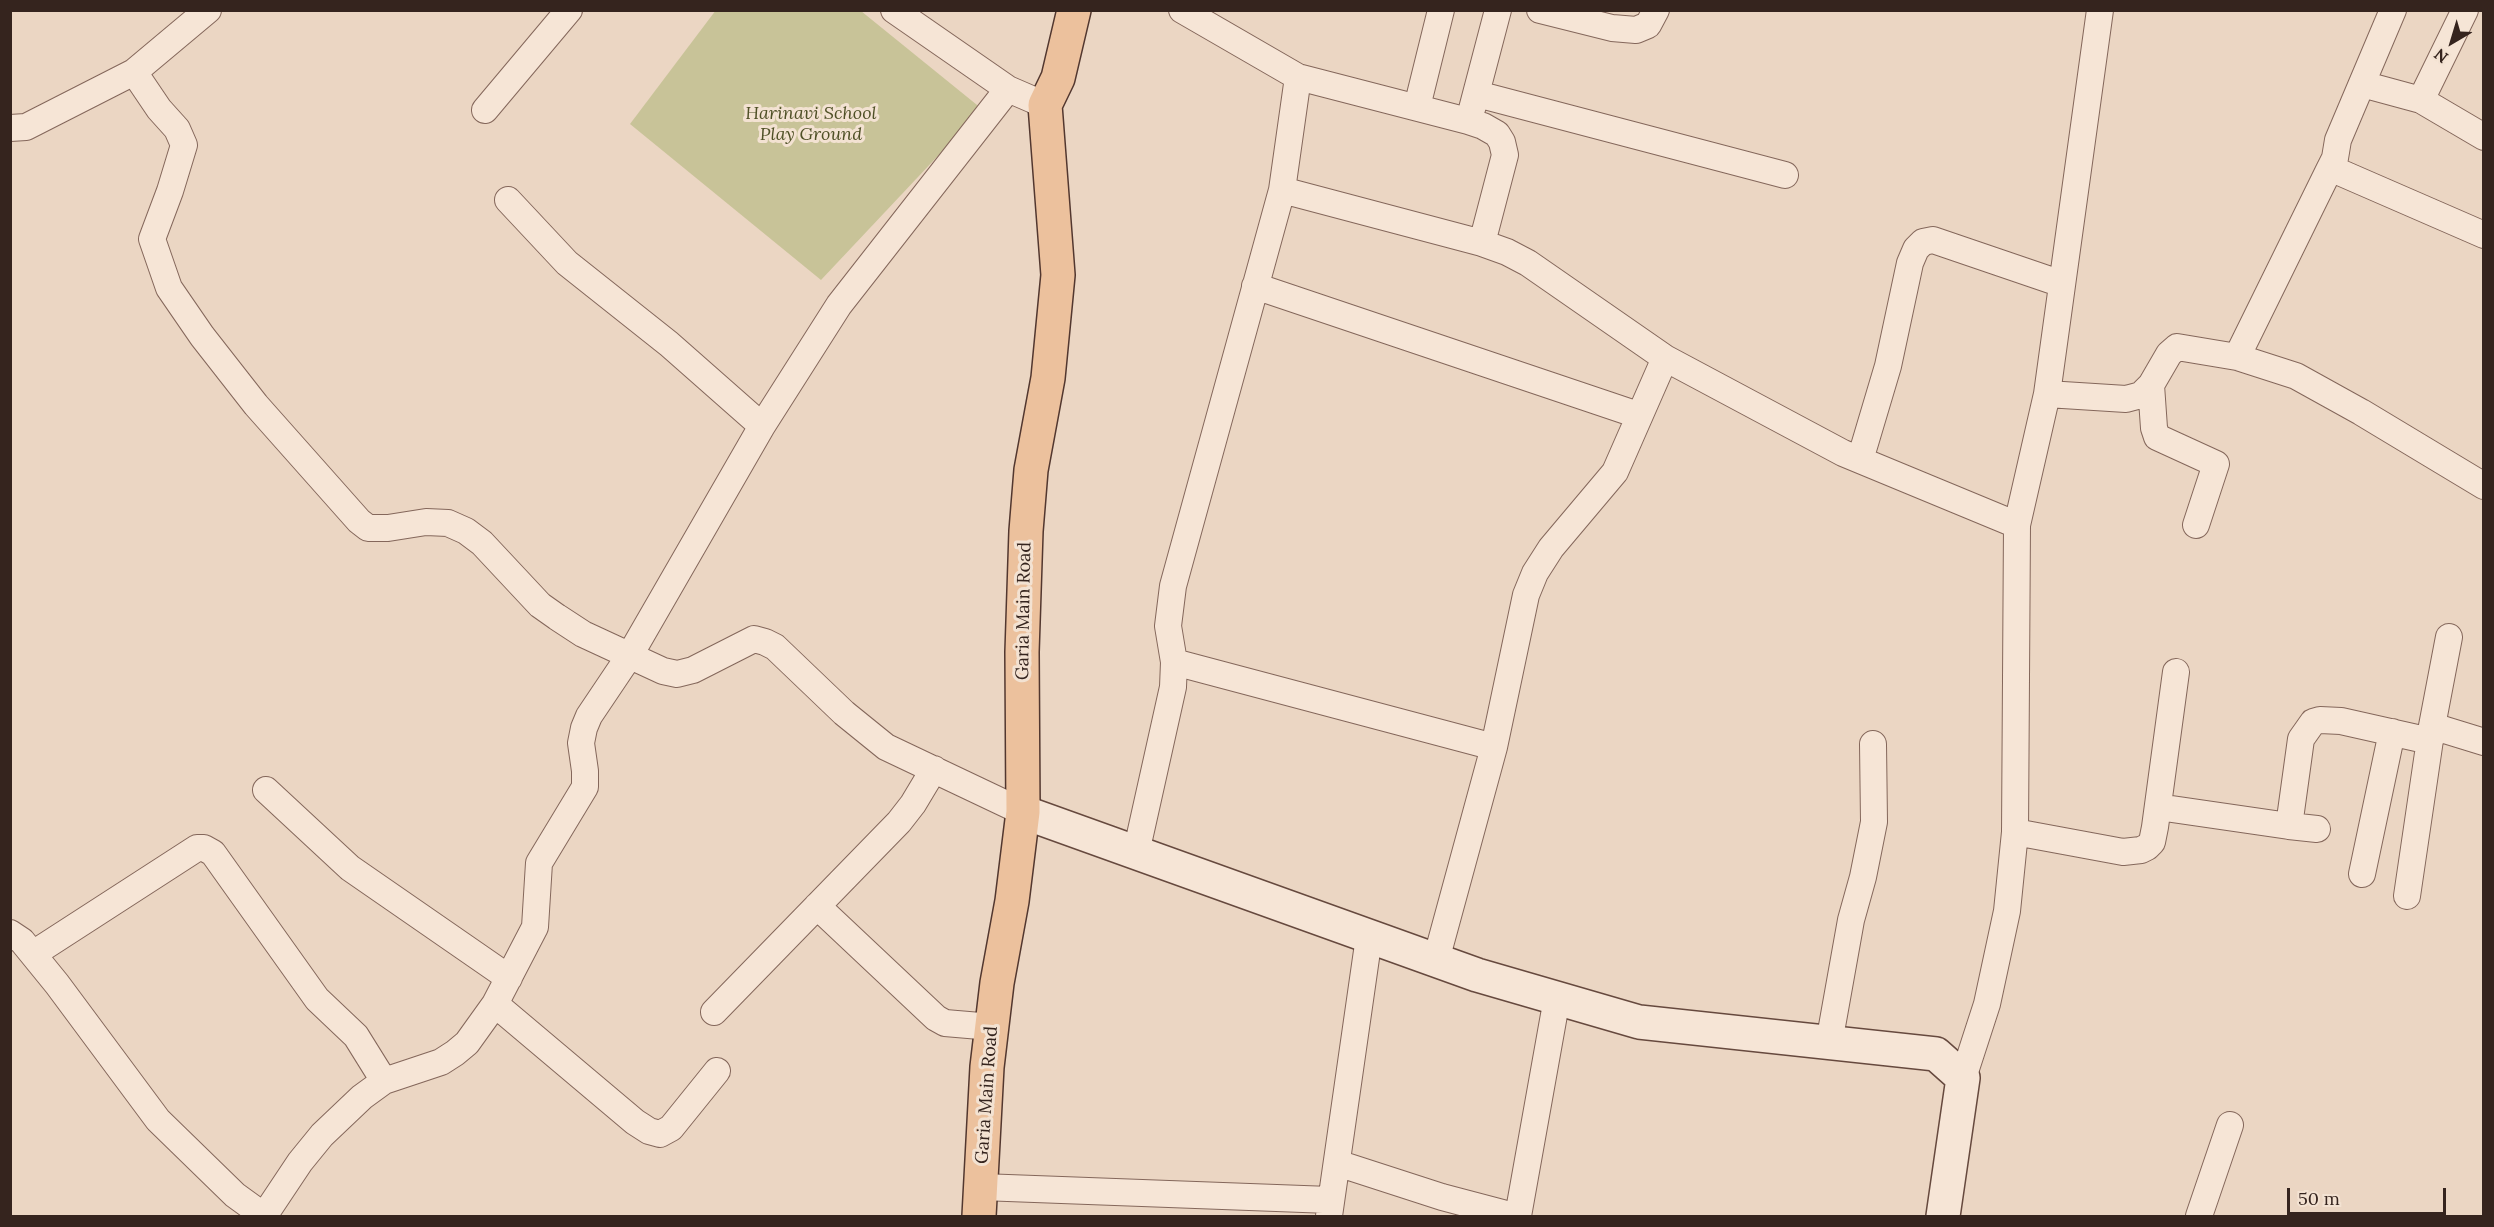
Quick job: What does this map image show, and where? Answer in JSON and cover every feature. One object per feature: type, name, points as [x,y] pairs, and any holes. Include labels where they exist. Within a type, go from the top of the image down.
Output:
[{"type":"main road","points":[[1045,105],[1058,78],[1074,10]]},
{"type":"main road","name":"Garia Main Road","points":[[980,1202],[987,1067],[997,983],[1012,901],[1023,812],[1022,652],[1026,531],[1031,470],[1048,378],[1058,275],[1045,105]]},
{"type":"main road","points":[[1023,812],[1436,960],[1639,1023],[1936,1054],[1963,1078],[1943,1216]]},
{"type":"street","points":[[10,128],[26,127],[134,72],[208,10]]},
{"type":"street","points":[[484,110],[569,10]]},
{"type":"street","points":[[894,10],[1008,89],[1045,105]]},
{"type":"street","points":[[1182,10],[1298,78],[1468,121],[1497,134],[1502,142],[1505,155],[1482,243]]},
{"type":"street","points":[[1416,107],[1441,10]]},
{"type":"street","points":[[1468,121],[1498,10]]},
{"type":"street","points":[[1540,10],[1612,28],[1636,30],[1648,25],[1656,10]]},
{"type":"street","points":[[1963,1078],[1987,1004],[2007,911],[2015,832],[2017,525],[2046,394],[2100,10]]},
{"type":"street","points":[[2237,357],[2335,158],[2338,140],[2393,10]]},
{"type":"street","points":[[2421,100],[2465,10]]},
{"type":"street","points":[[134,72],[159,109],[177,129],[184,145],[152,239],[169,288],[202,336],[256,405],[305,462],[368,528],[387,528],[426,522],[448,523],[466,531],[482,543],[540,605],[583,634],[663,671],[678,674],[693,670],[754,639],[765,642],[775,647],[862,729],[886,747],[1023,812]]},
{"type":"street","points":[[1136,853],[1173,687],[1174,662],[1168,626],[1173,586],[1282,190],[1298,78]]},
{"type":"street","points":[[2362,84],[2421,100],[2484,137]]},
{"type":"street","points":[[10,933],[22,941],[33,954],[158,1120],[236,1195],[264,1216],[300,1162],[322,1136],[362,1097],[384,1082],[441,1062],[455,1053],[466,1043],[495,1004],[535,927],[538,863],[585,787],[581,743],[589,716],[630,655],[762,426],[838,305],[1008,89]]},
{"type":"street","points":[[1477,94],[1785,175]]},
{"type":"street","points":[[2330,168],[2484,235]]},
{"type":"street","points":[[1282,190],[1482,243],[1528,263],[1665,358],[1843,453],[2017,525]]},
{"type":"street","points":[[508,200],[567,263],[669,344],[762,426]]},
{"type":"street","points":[[1860,460],[1888,366],[1910,263],[1916,249],[1923,242],[1933,240],[2062,284]]},
{"type":"street","points":[[1254,286],[1638,416]]},
{"type":"street","points":[[2046,394],[2126,399],[2140,395],[2151,385],[2169,354],[2177,347],[2237,357],[2296,376],[2361,411],[2484,486]]},
{"type":"street","points":[[1436,960],[1494,747],[1526,594],[1535,573],[1551,548],[1615,472],[1665,358]]},
{"type":"street","points":[[2151,385],[2154,428],[2157,437],[2216,464],[2196,525]]},
{"type":"street","points":[[2407,896],[2431,734],[2449,637]]},
{"type":"street","points":[[1174,662],[1494,747]]},
{"type":"street","points":[[2015,832],[2123,852],[2141,850],[2152,842],[2176,672]]},
{"type":"street","points":[[2289,826],[2301,739],[2313,722],[2341,721],[2392,732],[2431,734],[2484,742]]},
{"type":"street","points":[[2362,874],[2392,732]]},
{"type":"street","points":[[1830,1043],[1851,920],[1863,877],[1874,822],[1873,744]]},
{"type":"street","points":[[714,1012],[899,822],[914,804],[934,769]]},
{"type":"street","points":[[266,790],[350,868],[509,978]]},
{"type":"street","points":[[2158,807],[2317,829]]},
{"type":"street","points":[[33,954],[197,848],[204,848],[213,853],[317,999],[356,1036],[384,1082]]},
{"type":"street","points":[[818,906],[936,1018],[945,1023],[992,1027]]},
{"type":"street","points":[[980,1202],[1330,1208],[1369,937]]},
{"type":"street","points":[[1337,1163],[1442,1197],[1516,1216],[1557,998]]},
{"type":"street","points":[[495,1004],[634,1122],[649,1131],[660,1134],[671,1128],[717,1071]]},
{"type":"street","points":[[2199,1216],[2230,1125]]},
{"type":"green space","name":"Harinavi School Play Ground","points":[[716,10],[861,11],[982,109],[821,280],[630,124]]}]
